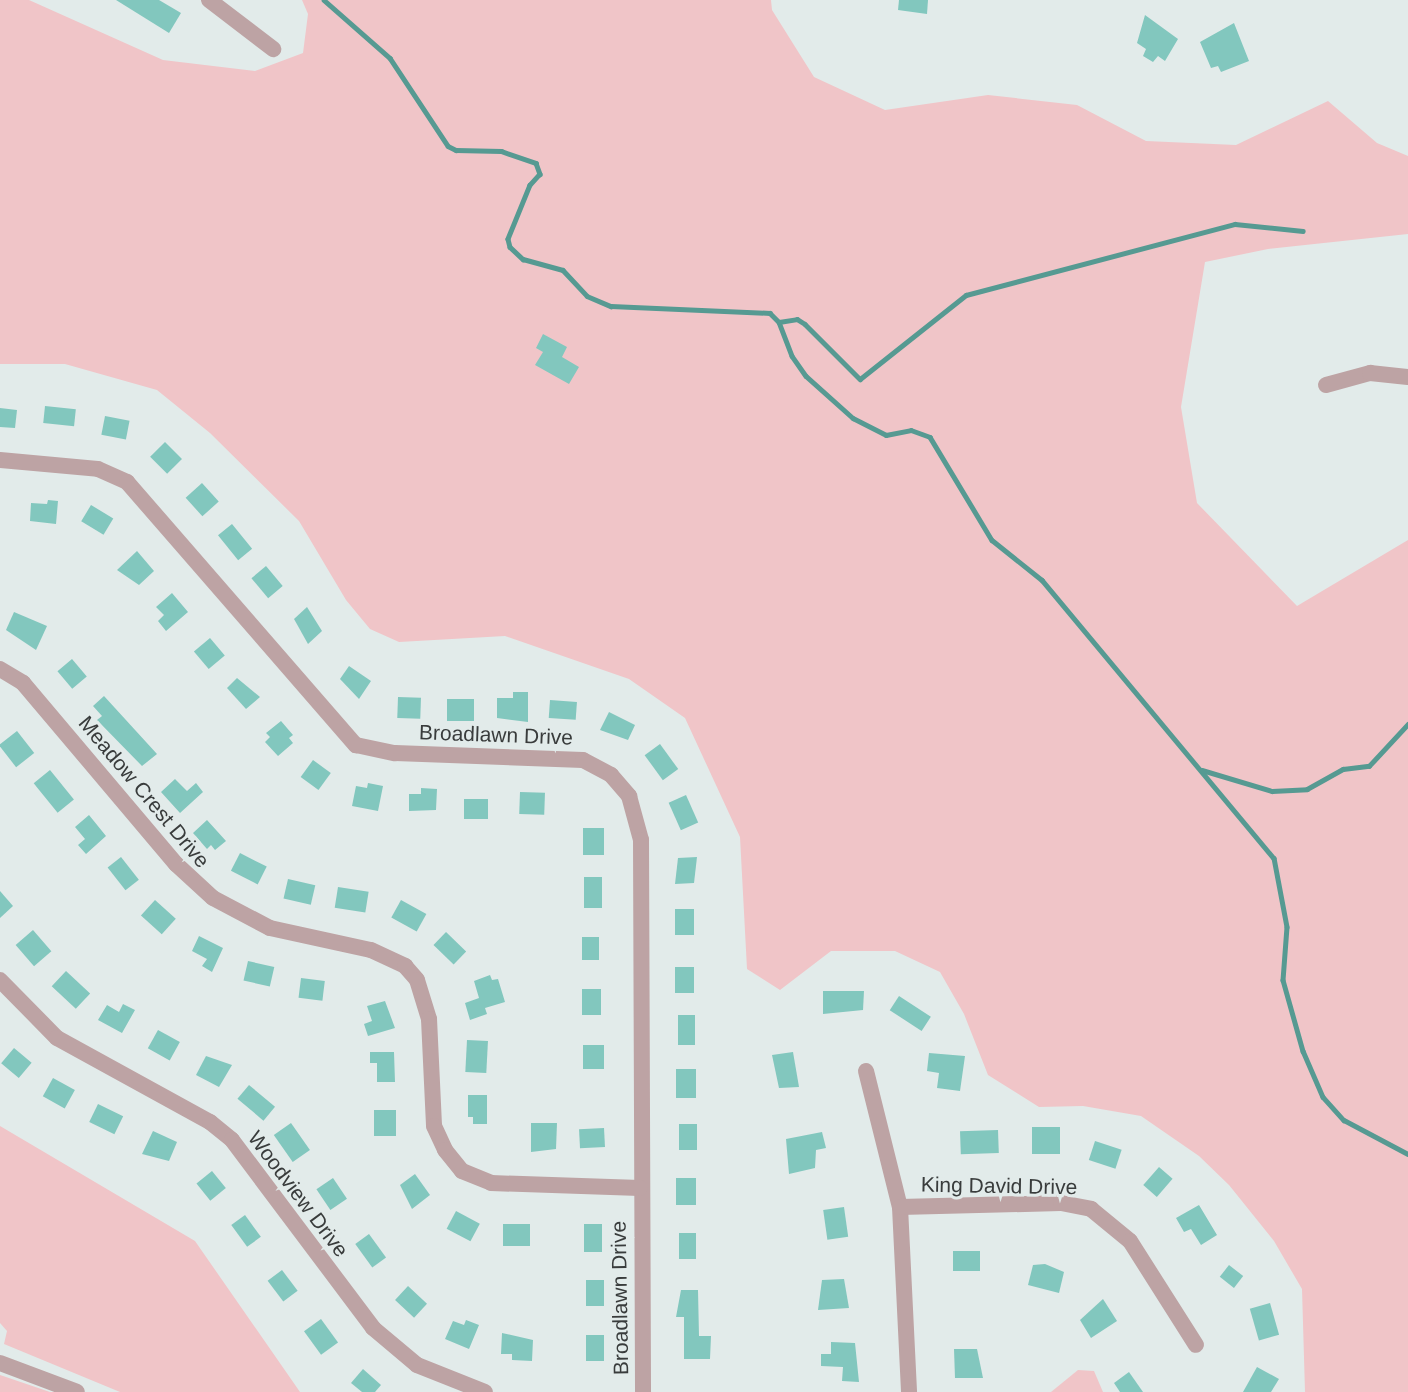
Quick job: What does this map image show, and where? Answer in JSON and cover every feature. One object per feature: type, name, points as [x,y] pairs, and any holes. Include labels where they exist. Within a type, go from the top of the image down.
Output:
[{"type":"street","points":[[209,0],[273,49]]},
{"type":"street","points":[[1326,385],[1370,373],[1408,377]]},
{"type":"street","name":"Broadlawn Drive","points":[[0,460],[98,469],[127,482],[356,745],[395,753],[565,757],[598,766],[621,786],[637,816],[641,840],[640,1188],[643,1392]]},
{"type":"street","name":"Meadow Crest Drive","points":[[0,669],[23,683],[176,864],[204,892],[270,929],[371,950],[405,965],[417,980],[429,1019],[434,1126],[449,1157],[462,1171],[491,1184],[640,1188]]},
{"type":"street","name":"Woodview Drive","points":[[0,980],[57,1038],[210,1122],[232,1140],[373,1328],[417,1365],[485,1392]]},
{"type":"street","points":[[866,1071],[900,1206],[909,1315],[909,1392]]},
{"type":"street","name":"King David Drive","points":[[900,1206],[1061,1203],[1091,1209],[1130,1241],[1196,1345]]},
{"type":"street","points":[[0,1363],[76,1392]]},
{"type":"shaded area","points":[[0,0],[29,0],[163,60],[255,71],[303,53],[308,14],[302,0],[771,0],[772,10],[814,77],[885,110],[988,95],[1077,105],[1146,141],[1236,145],[1328,101],[1377,143],[1408,156],[1408,234],[1268,249],[1205,262],[1181,407],[1197,503],[1297,606],[1408,540],[1408,1392],[1305,1392],[1302,1289],[1274,1241],[1229,1185],[1199,1156],[1141,1116],[1083,1106],[1039,1107],[988,1075],[964,1014],[940,972],[895,951],[831,951],[780,990],[747,969],[740,837],[685,718],[629,679],[505,636],[399,642],[370,629],[346,600],[299,521],[210,433],[157,390],[65,364],[0,364]]},
{"type":"shaded area","points":[[0,1126],[195,1241],[300,1392],[120,1392],[4,1344],[7,1331],[0,1323]]},
{"type":"shaded area","points":[[1078,1370],[1094,1371],[1103,1392],[1051,1392]]},
{"type":"shaded area","points":[[0,1375],[3,1376],[50,1392],[0,1392]]},
{"type":"building","points":[[116,0],[159,0],[181,13],[169,33]]},
{"type":"building","points":[[899,0],[928,0],[927,14],[898,10]]},
{"type":"building","points":[[1145,15],[1178,39],[1165,61],[1158,56],[1153,62],[1143,56],[1146,49],[1137,43]]},
{"type":"building","points":[[1234,23],[1249,61],[1221,72],[1218,66],[1211,68],[1200,42]]},
{"type":"building","points":[[543,334],[567,347],[562,357],[579,367],[569,384],[535,365],[543,352],[536,348]]},
{"type":"building","points":[[45,406],[76,409],[74,426],[43,423]]},
{"type":"building","points":[[0,408],[17,410],[15,428],[0,427]]},
{"type":"building","points":[[105,416],[130,421],[126,439],[101,435]]},
{"type":"building","points":[[165,442],[182,459],[167,474],[150,457]]},
{"type":"building","points":[[202,483],[219,502],[202,516],[186,498]]},
{"type":"building","points":[[48,500],[58,501],[56,524],[30,521],[31,503],[47,504]]},
{"type":"building","points":[[91,505],[113,518],[104,535],[81,521]]},
{"type":"building","points":[[232,524],[252,549],[238,560],[218,535]]},
{"type":"building","points":[[137,551],[154,571],[139,585],[117,570]]},
{"type":"building","points":[[266,566],[283,586],[268,598],[251,578]]},
{"type":"building","points":[[172,593],[188,612],[166,631],[158,621],[164,615],[156,607]]},
{"type":"building","points":[[307,607],[322,631],[308,644],[294,619]]},
{"type":"building","points":[[14,612],[47,626],[36,650],[6,630]]},
{"type":"building","points":[[210,638],[225,656],[209,669],[194,651]]},
{"type":"building","points":[[72,659],[87,677],[72,689],[57,671]]},
{"type":"building","points":[[349,666],[371,681],[359,699],[340,679]]},
{"type":"building","points":[[237,678],[260,697],[246,709],[227,688]]},
{"type":"building","points":[[513,692],[528,692],[528,722],[497,718],[497,698],[513,698]]},
{"type":"building","points":[[104,696],[157,754],[142,766],[97,720],[102,716],[93,706]]},
{"type":"building","points":[[398,697],[421,698],[420,719],[397,718]]},
{"type":"building","points":[[447,699],[474,699],[474,721],[447,721]]},
{"type":"building","points":[[550,700],[577,702],[576,720],[549,718]]},
{"type":"building","points":[[609,712],[635,725],[628,740],[600,730]]},
{"type":"building","points":[[281,721],[293,735],[289,738],[293,743],[278,756],[265,742],[270,737],[266,733]]},
{"type":"building","points":[[17,731],[34,753],[16,767],[0,744]]},
{"type":"building","points":[[660,744],[678,769],[663,780],[645,755]]},
{"type":"building","points":[[313,760],[331,773],[318,790],[301,777]]},
{"type":"building","points":[[50,770],[74,800],[58,813],[34,783]]},
{"type":"building","points":[[175,779],[187,791],[196,783],[203,792],[180,813],[161,792]]},
{"type":"building","points":[[368,783],[383,786],[378,811],[352,806],[356,786],[367,788]]},
{"type":"building","points":[[421,788],[437,789],[436,810],[409,811],[409,794],[421,794]]},
{"type":"building","points":[[520,792],[545,793],[544,815],[519,814]]},
{"type":"building","points":[[686,795],[698,822],[681,830],[669,803]]},
{"type":"building","points":[[464,799],[488,799],[488,819],[464,819]]},
{"type":"building","points":[[89,815],[106,836],[86,854],[78,845],[85,839],[75,827]]},
{"type":"building","points":[[207,820],[226,841],[215,850],[211,845],[207,849],[193,833]]},
{"type":"building","points":[[583,828],[604,828],[604,855],[583,855]]},
{"type":"building","points":[[240,853],[267,867],[258,884],[231,871]]},
{"type":"building","points":[[121,857],[139,880],[125,890],[108,867]]},
{"type":"building","points":[[697,857],[694,883],[675,884],[678,858]]},
{"type":"building","points":[[584,877],[602,877],[602,908],[584,908]]},
{"type":"building","points":[[288,879],[315,885],[311,905],[284,898]]},
{"type":"building","points":[[338,887],[369,892],[365,913],[335,908]]},
{"type":"building","points":[[0,891],[13,906],[0,918]]},
{"type":"building","points":[[155,900],[176,919],[162,934],[141,916]]},
{"type":"building","points":[[401,900],[426,914],[417,932],[391,917]]},
{"type":"building","points":[[675,909],[694,909],[694,935],[675,935]]},
{"type":"building","points":[[33,930],[51,951],[34,966],[16,945]]},
{"type":"building","points":[[446,932],[466,951],[454,964],[433,945]]},
{"type":"building","points":[[199,936],[223,948],[212,972],[202,966],[207,959],[192,951]]},
{"type":"building","points":[[582,937],[599,937],[599,960],[582,960]]},
{"type":"building","points":[[248,961],[274,967],[270,987],[244,980]]},
{"type":"building","points":[[675,967],[694,967],[694,993],[675,993]]},
{"type":"building","points":[[66,971],[90,994],[76,1009],[52,986]]},
{"type":"building","points":[[490,975],[492,980],[498,979],[505,1002],[485,1008],[487,1014],[470,1020],[465,1003],[479,998],[474,981]]},
{"type":"building","points":[[301,978],[325,981],[322,1001],[299,998]]},
{"type":"building","points":[[582,989],[601,989],[601,1015],[582,1015]]},
{"type":"building","points":[[823,991],[864,991],[863,1010],[823,1014]]},
{"type":"building","points":[[899,996],[931,1017],[922,1031],[890,1010]]},
{"type":"building","points":[[385,1001],[395,1028],[368,1036],[364,1024],[372,1021],[367,1006]]},
{"type":"building","points":[[123,1004],[135,1010],[122,1033],[98,1020],[107,1005],[119,1012]]},
{"type":"building","points":[[678,1015],[695,1015],[695,1045],[678,1045]]},
{"type":"building","points":[[158,1030],[180,1042],[170,1060],[148,1048]]},
{"type":"building","points":[[467,1040],[488,1041],[486,1073],[465,1072]]},
{"type":"building","points":[[583,1045],[604,1045],[604,1069],[583,1069]]},
{"type":"building","points":[[14,1048],[32,1063],[19,1078],[1,1063]]},
{"type":"building","points":[[370,1052],[394,1052],[395,1082],[377,1082],[377,1063],[370,1063]]},
{"type":"building","points":[[793,1052],[799,1087],[779,1088],[772,1055]]},
{"type":"building","points":[[929,1053],[965,1056],[960,1091],[937,1088],[939,1073],[927,1071]]},
{"type":"building","points":[[206,1056],[232,1065],[219,1087],[196,1075]]},
{"type":"building","points":[[676,1069],[696,1069],[696,1098],[676,1098]]},
{"type":"building","points":[[53,1078],[75,1090],[65,1108],[43,1096]]},
{"type":"building","points":[[249,1085],[275,1107],[263,1121],[237,1099]]},
{"type":"building","points":[[468,1095],[487,1095],[487,1124],[473,1124],[473,1117],[468,1117]]},
{"type":"building","points":[[98,1104],[123,1116],[114,1134],[89,1122]]},
{"type":"building","points":[[374,1110],[396,1110],[396,1136],[374,1136]]},
{"type":"building","points":[[291,1123],[310,1150],[293,1162],[274,1135]]},
{"type":"building","points":[[531,1123],[557,1123],[556,1149],[531,1152]]},
{"type":"building","points":[[679,1124],[697,1124],[697,1150],[679,1150]]},
{"type":"building","points":[[1032,1127],[1060,1127],[1060,1154],[1032,1154]]},
{"type":"building","points":[[604,1128],[605,1147],[580,1148],[579,1129]]},
{"type":"building","points":[[998,1130],[999,1153],[961,1154],[960,1131]]},
{"type":"building","points":[[153,1131],[177,1142],[169,1161],[142,1154]]},
{"type":"building","points":[[822,1132],[826,1148],[816,1150],[815,1168],[789,1174],[786,1139]]},
{"type":"building","points":[[1095,1141],[1122,1150],[1115,1169],[1089,1160]]},
{"type":"building","points":[[1159,1167],[1173,1179],[1157,1197],[1143,1185]]},
{"type":"building","points":[[212,1171],[226,1188],[210,1201],[196,1184]]},
{"type":"building","points":[[415,1174],[430,1195],[412,1209],[400,1185]]},
{"type":"building","points":[[333,1178],[347,1199],[330,1210],[316,1189]]},
{"type":"building","points":[[676,1178],[696,1178],[696,1205],[676,1205]]},
{"type":"building","points":[[1199,1205],[1217,1235],[1201,1245],[1191,1229],[1184,1232],[1176,1218]]},
{"type":"building","points":[[844,1207],[848,1237],[827,1240],[823,1210]]},
{"type":"building","points":[[456,1211],[480,1224],[470,1241],[447,1229]]},
{"type":"building","points":[[245,1215],[261,1237],[247,1247],[231,1225]]},
{"type":"building","points":[[503,1224],[530,1224],[530,1246],[503,1246]]},
{"type":"building","points":[[584,1224],[602,1224],[602,1252],[584,1252]]},
{"type":"building","points":[[679,1233],[696,1233],[696,1259],[679,1259]]},
{"type":"building","points":[[369,1234],[386,1257],[372,1267],[355,1244]]},
{"type":"building","points":[[953,1251],[980,1251],[980,1271],[953,1271]]},
{"type":"building","points":[[1045,1264],[1064,1272],[1059,1293],[1028,1285],[1033,1265]]},
{"type":"building","points":[[1229,1265],[1243,1276],[1234,1288],[1220,1277]]},
{"type":"building","points":[[282,1270],[298,1291],[283,1302],[268,1281]]},
{"type":"building","points":[[844,1279],[849,1308],[818,1310],[822,1280]]},
{"type":"building","points":[[586,1280],[604,1280],[604,1306],[586,1306]]},
{"type":"building","points":[[408,1286],[427,1304],[414,1318],[395,1300]]},
{"type":"building","points":[[681,1290],[698,1290],[699,1336],[711,1336],[710,1359],[684,1359],[684,1317],[676,1317]]},
{"type":"building","points":[[1103,1299],[1117,1321],[1091,1338],[1080,1320]]},
{"type":"building","points":[[1270,1303],[1279,1335],[1259,1341],[1250,1309]]},
{"type":"building","points":[[321,1319],[338,1342],[321,1355],[304,1331]]},
{"type":"building","points":[[466,1320],[479,1325],[469,1349],[445,1339],[453,1321],[464,1325]]},
{"type":"building","points":[[502,1333],[533,1340],[532,1361],[512,1360],[512,1354],[501,1354]]},
{"type":"building","points":[[586,1335],[604,1335],[604,1361],[586,1361]]},
{"type":"building","points":[[831,1342],[855,1343],[859,1382],[842,1381],[843,1367],[821,1366],[821,1354],[831,1354]]},
{"type":"building","points":[[954,1349],[977,1349],[983,1378],[955,1378]]},
{"type":"building","points":[[1257,1367],[1279,1379],[1271,1392],[1243,1392]]},
{"type":"building","points":[[363,1369],[381,1385],[375,1392],[362,1392],[351,1383]]},
{"type":"building","points":[[1129,1372],[1143,1392],[1120,1392],[1114,1383]]},
{"type":"waterway","points":[[324,0],[390,58],[448,146],[456,150],[501,151],[536,163],[540,174],[530,185],[508,239],[510,247],[523,259],[563,270],[587,296],[611,306],[770,313],[779,322],[792,356],[806,376],[853,418],[886,435],[911,430],[930,437],[992,540],[1042,580],[1274,858],[1287,927],[1283,980],[1303,1051],[1323,1097],[1344,1120],[1408,1154]]},
{"type":"waterway","points":[[779,322],[797,319],[805,324],[860,379],[966,295],[1235,224],[1303,231]]},
{"type":"waterway","points":[[1202,770],[1272,791],[1307,789],[1343,769],[1369,766],[1408,724]]}]
